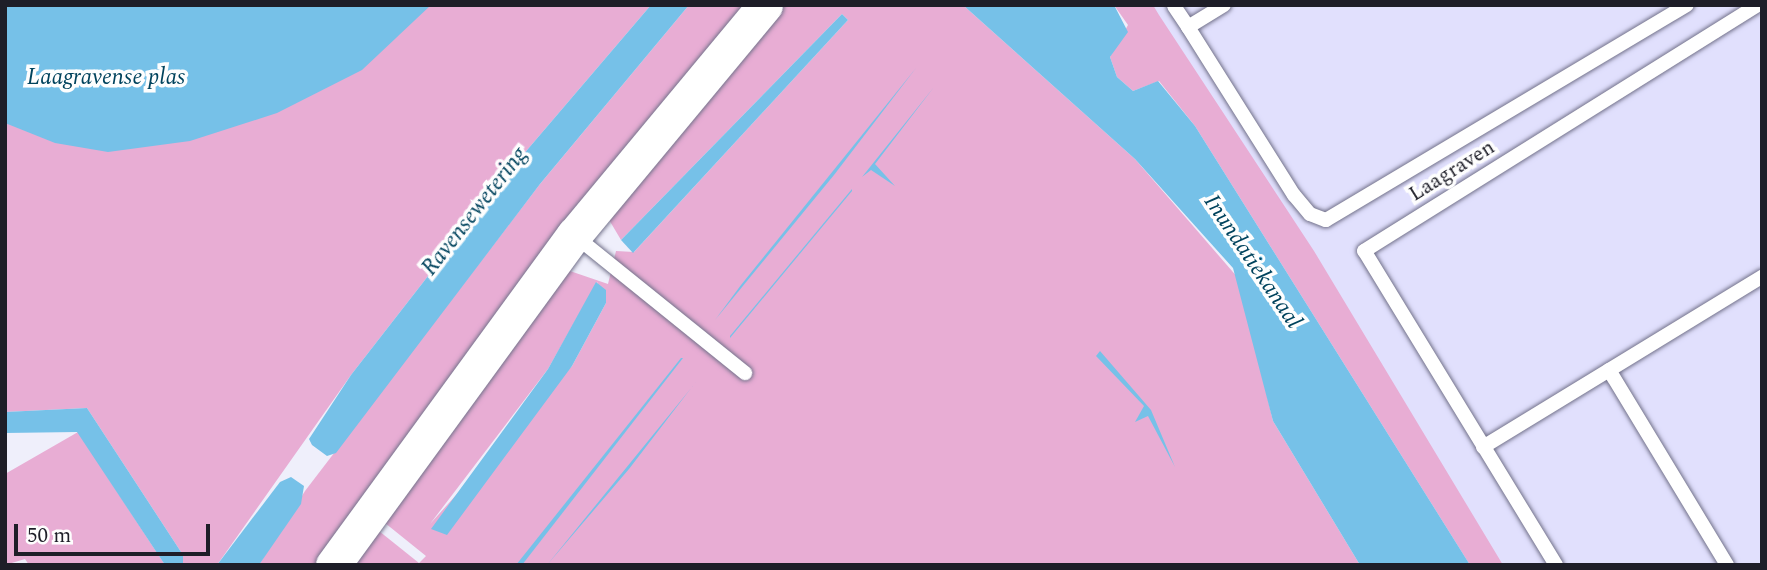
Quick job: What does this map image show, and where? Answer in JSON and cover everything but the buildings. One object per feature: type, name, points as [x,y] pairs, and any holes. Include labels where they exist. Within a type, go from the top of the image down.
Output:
[{"type":"street","points":[[333,565],[574,235],[765,5]]},
{"type":"lane","points":[[1188,27],[1224,5]]},
{"type":"lane","name":"Laagraven","points":[[1174,6],[1294,195],[1310,214],[1326,220],[1687,5]]},
{"type":"lane","name":"Laagraven","points":[[1556,565],[1364,251],[1757,5]]},
{"type":"lane","points":[[574,235],[744,373]]},
{"type":"lane","points":[[1483,447],[1762,277]]},
{"type":"lane","points":[[1609,370],[1727,565]]},
{"type":"shaded area","points":[[5,5],[651,5],[516,163],[351,375],[217,565],[183,565],[183,555],[87,408],[5,412]]},
{"type":"shaded area","points":[[689,5],[748,5],[318,565],[259,565],[305,491],[540,184]]},
{"type":"shaded area","points":[[785,5],[963,5],[1135,159],[1239,279],[1273,421],[1360,565],[349,565],[379,531],[419,563],[426,556],[385,523],[567,270],[608,284],[616,251],[634,252],[848,20],[842,14],[621,240],[608,218]],"holes":[[[597,282],[606,303],[572,366],[430,524],[548,369]]]},
{"type":"shaded area","points":[[1114,5],[1153,5],[1314,251],[1503,565],[1470,565],[1195,126],[1159,81],[1133,91],[1117,77],[1110,57],[1128,25]]},
{"type":"shaded area","points":[[1138,5],[1762,5],[1762,565],[1470,565],[1284,264]]},
{"type":"shaded area","points":[[78,432],[165,565],[29,565],[25,559],[5,565],[5,474]]},
{"type":"water","name":"Laagravense plas","points":[[5,5],[431,5],[362,70],[277,113],[190,141],[108,152],[55,143],[5,123]]},
{"type":"water","points":[[651,5],[689,5],[540,184],[336,453],[327,456],[312,445],[309,439],[351,375],[516,163]]},
{"type":"water","name":"Inundatiekanaal","points":[[963,5],[1114,5],[1128,32],[1110,57],[1117,77],[1133,91],[1158,81],[1195,126],[1470,565],[1360,565],[1273,421],[1233,268],[1135,159]]},
{"type":"water","points":[[842,14],[848,20],[633,253],[621,240]]},
{"type":"water","points":[[916,68],[834,175],[715,320],[741,285]]},
{"type":"water","points":[[934,87],[875,164],[895,186],[871,170],[862,177]]},
{"type":"water","points":[[852,191],[730,338],[730,336]]},
{"type":"water","points":[[596,282],[606,290],[606,303],[572,366],[447,535],[431,529],[548,369]]},
{"type":"water","points":[[1100,351],[1151,410],[1175,467],[1148,416],[1135,422],[1144,406],[1096,356]]},
{"type":"water","points":[[681,358],[522,565],[516,565]]},
{"type":"water","points":[[691,388],[629,469],[547,565]]},
{"type":"water","points":[[87,408],[183,555],[183,565],[165,565],[77,432],[5,433],[5,412]]},
{"type":"water","points":[[291,477],[304,486],[301,504],[259,565],[217,565],[280,482]]},
{"type":"water label","name":"Ravensewetering","points":[[475,212]]}]
